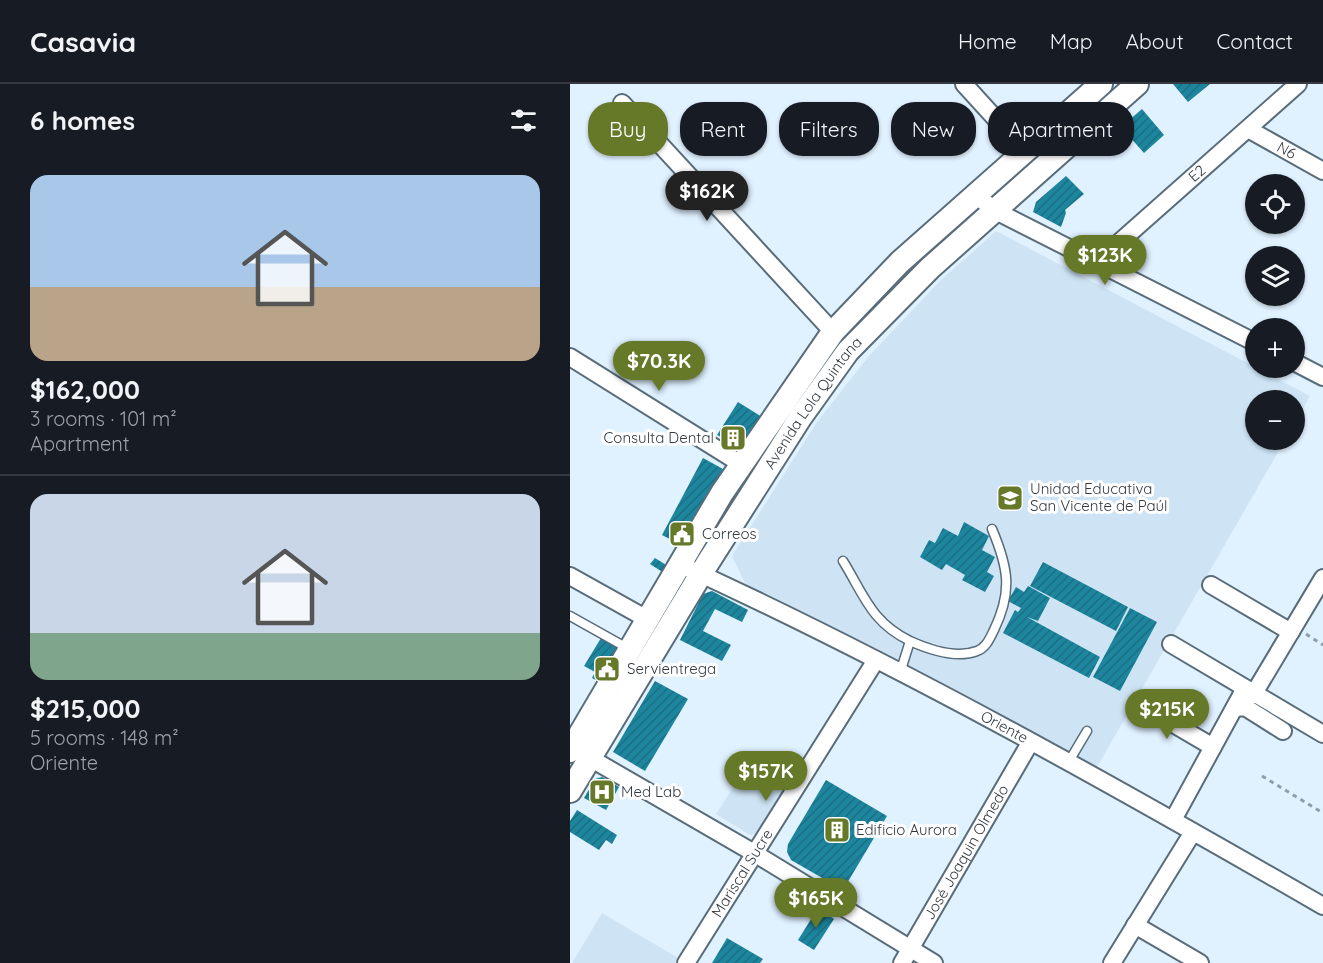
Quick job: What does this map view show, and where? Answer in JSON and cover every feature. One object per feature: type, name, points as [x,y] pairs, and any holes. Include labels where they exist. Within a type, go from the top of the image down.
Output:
[{"type":"main road","name":"Avenida Lola Quintana","points":[[580,755],[701,574],[800,418],[848,351],[930,268],[1137,84]]},
{"type":"main road","name":"Avenida Lola Quintana","points":[[1076,102],[1092,87]]},
{"type":"main road","name":"Avenida Lola Quintana","points":[[570,791],[580,755],[630,649],[647,619],[741,464],[833,332],[900,262],[1019,156]]},
{"type":"street","points":[[964,84],[988,110]]},
{"type":"street","name":"E2","points":[[1096,263],[1298,84]]},
{"type":"street","name":"N6","points":[[1248,129],[1323,171]]},
{"type":"street","points":[[668,153],[833,332]]},
{"type":"street","points":[[976,195],[994,210],[1245,338]]},
{"type":"street","points":[[570,357],[741,464]]},
{"type":"street","points":[[1305,367],[1323,376]]},
{"type":"street","name":"Oriente","points":[[679,564],[876,660],[1173,820],[1323,906]]},
{"type":"street","points":[[570,576],[647,619]]},
{"type":"street","points":[[1173,820],[1235,708],[1291,632],[1323,578]]},
{"type":"street","points":[[1211,585],[1291,632]]},
{"type":"street","points":[[1171,644],[1323,734]]},
{"type":"street","name":"Mariscal Sucre","points":[[686,963],[876,660]]},
{"type":"street","points":[[1138,703],[1214,747]]},
{"type":"street","points":[[1235,708],[1245,707],[1283,731]]},
{"type":"street","name":"José Joaquin Olmedo","points":[[907,956],[1030,743]]},
{"type":"street","points":[[580,755],[754,853],[907,956],[934,963]]},
{"type":"street","points":[[1112,963],[1193,832]]},
{"type":"street","points":[[1135,925],[1200,963]]},
{"type":"lane","points":[[843,561],[870,610],[880,622],[910,641],[951,653],[979,651],[1000,619],[1006,594],[1007,574],[1004,557],[992,529]]},
{"type":"lane","points":[[570,616],[630,649]]},
{"type":"lane","points":[[900,674],[910,641]]},
{"type":"lane","points":[[1068,763],[1088,731]]},
{"type":"path","points":[[1262,776],[1323,813]]},
{"type":"shaded area","name":"Unidad Educativa San Vicente de Paúl","points":[[996,231],[1245,362],[1245,378],[1276,378],[1299,390],[1245,390],[1245,450],[1279,450],[1097,767],[747,587],[732,556],[817,422],[868,357],[941,280]]},
{"type":"shaded area","name":"Unidad Educativa San Vicente de Paúl","points":[[1305,393],[1310,396],[1305,405]]},
{"type":"shaded area","points":[[747,766],[786,790],[759,833],[750,835],[716,814]]},
{"type":"shaded area","points":[[602,913],[678,958],[675,963],[572,963]]},
{"type":"building","points":[[1173,84],[1210,84],[1188,102]]},
{"type":"building","points":[[1142,109],[1164,135],[1144,153],[1134,142],[1134,116]]},
{"type":"building","points":[[1066,176],[1084,194],[1065,210],[1061,227],[1033,212],[1036,202]]},
{"type":"building","points":[[738,402],[762,417],[741,447],[717,435]]},
{"type":"building","points":[[703,458],[723,469],[683,546],[662,535]]},
{"type":"building","points":[[964,522],[989,536],[982,550],[995,557],[987,572],[994,576],[985,592],[962,580],[965,575],[946,564],[942,570],[920,557],[929,540],[935,543],[943,528],[958,536]]},
{"type":"building","points":[[655,558],[671,568],[667,575],[650,564]]},
{"type":"building","points":[[1043,562],[1128,607],[1116,631],[1030,586]]},
{"type":"building","points":[[1028,586],[1050,598],[1038,621],[1027,617],[1100,657],[1089,678],[1003,633],[1015,610],[1018,612],[1021,608],[1008,601],[1016,587],[1024,592]]},
{"type":"building","points":[[712,591],[748,610],[742,622],[715,609],[703,631],[731,645],[722,661],[680,640],[703,594]]},
{"type":"building","points":[[1130,608],[1157,622],[1120,691],[1093,677]]},
{"type":"building","points":[[601,638],[625,651],[605,685],[592,678],[595,672],[584,666]]},
{"type":"building","points":[[655,681],[688,699],[645,771],[613,752]]},
{"type":"building","name":"Med Lab","points":[[602,777],[619,787],[606,810],[584,798],[595,779]]},
{"type":"building","name":"Edificio Aurora","points":[[826,780],[887,816],[843,890],[791,860],[787,852],[788,844]]},
{"type":"building","points":[[577,810],[617,835],[612,844],[606,840],[599,850],[570,832],[570,821]]},
{"type":"building","points":[[818,908],[834,919],[814,950],[798,940]]},
{"type":"building","points":[[727,938],[763,959],[760,963],[712,963]]},
{"type":"place","name":"Consulta Dental","points":[[733,438]]},
{"type":"place","name":"Unidad Educativa San Vicente de Paúl","points":[[1010,498]]},
{"type":"place","name":"Correos","points":[[682,534]]},
{"type":"place","name":"Servientrega","points":[[607,669]]},
{"type":"place","name":"Med Lab","points":[[602,792]]},
{"type":"place","name":"Edificio Aurora","points":[[837,830]]}]
